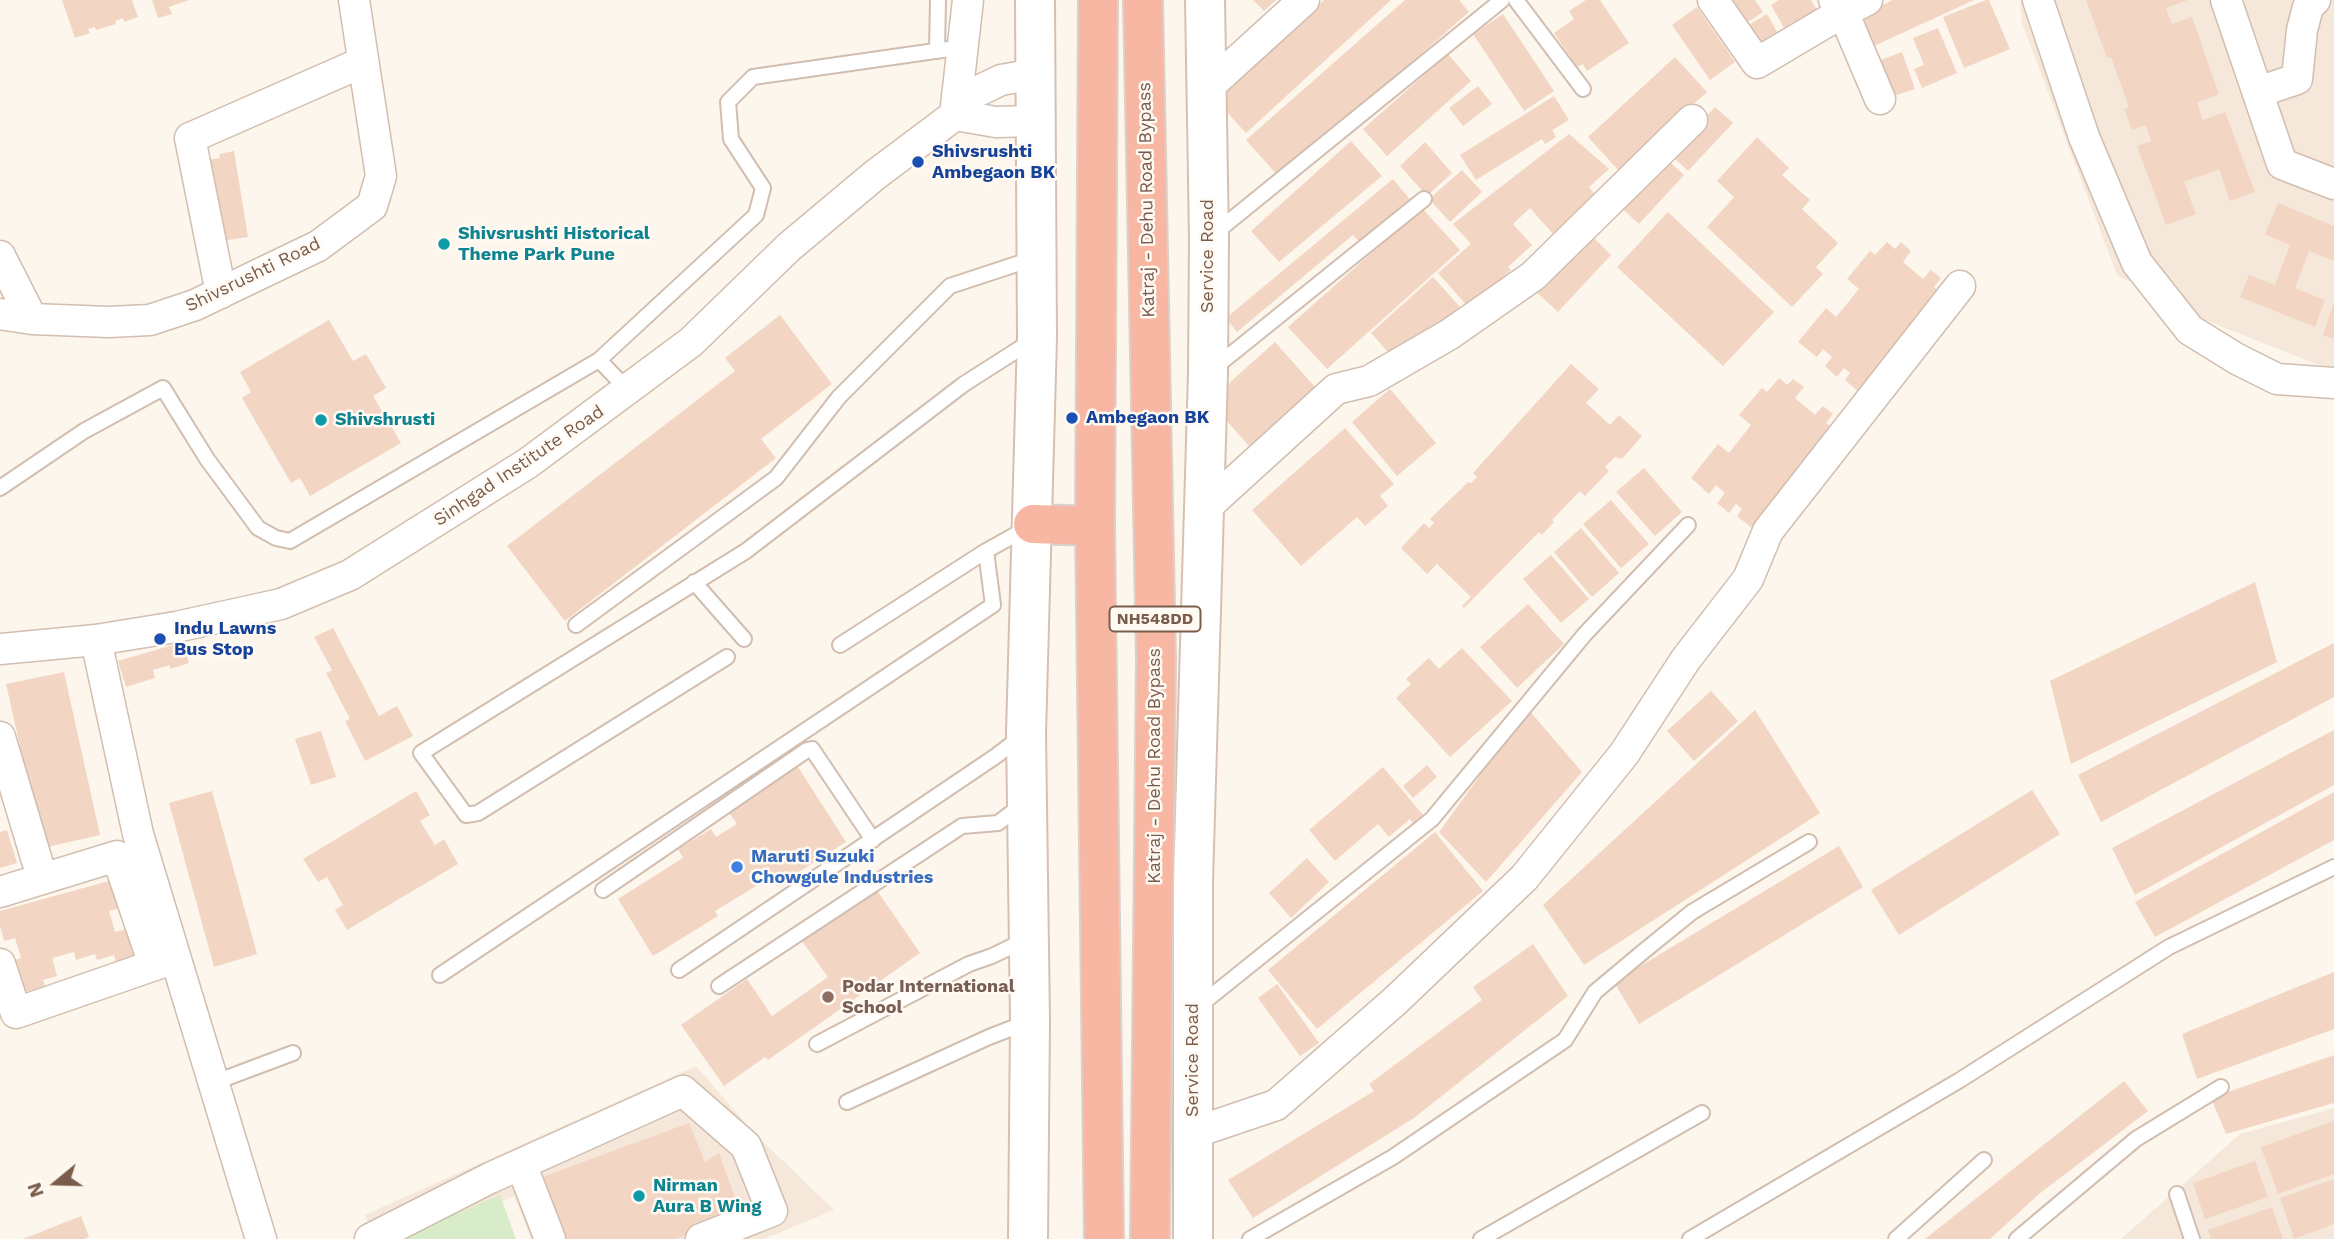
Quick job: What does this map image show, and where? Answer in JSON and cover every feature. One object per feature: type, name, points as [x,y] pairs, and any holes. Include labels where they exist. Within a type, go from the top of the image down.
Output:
[{"type":"highway","name":"NH548DD","points":[[1098,0],[1095,526],[1104,1239]]},
{"type":"highway","name":"Katraj - Dehu Road Bypass","points":[[1143,0],[1156,658],[1150,1239]]},
{"type":"highway","points":[[1033,524],[1095,526]]},
{"type":"street","name":"Shivsrushti Road","points":[[0,314],[32,319],[109,322],[150,320],[195,305],[318,246],[372,206],[381,176],[355,0]]},
{"type":"street","points":[[968,0],[950,49],[954,115],[996,122],[1035,121]]},
{"type":"street","points":[[1028,1239],[1030,1021],[1026,733],[1037,337],[1035,0]]},
{"type":"street","name":"Service Road","points":[[1193,1239],[1193,882],[1208,373],[1205,0]]},
{"type":"street","points":[[1206,89],[1304,0]]},
{"type":"street","points":[[1713,0],[1757,63],[1848,4],[1880,99]]},
{"type":"street","points":[[2038,0],[2084,137],[2137,263],[2190,330],[2277,379],[2334,383]]},
{"type":"street","points":[[2226,0],[2282,164],[2334,184]]},
{"type":"street","points":[[2258,92],[2297,79],[2302,30],[2308,7],[2315,0]]},
{"type":"street","points":[[221,293],[190,138],[363,62]]},
{"type":"street","name":"Sinhgad Institute Road","points":[[0,649],[96,640],[176,627],[281,604],[350,575],[528,463],[691,342],[789,247],[954,115],[974,93],[1001,80],[1035,74]]},
{"type":"street","points":[[1202,511],[1336,389],[1369,382],[1450,334],[1533,276],[1692,120]]},
{"type":"street","points":[[0,256],[32,319]]},
{"type":"street","points":[[1193,1133],[1276,1105],[1395,1001],[1524,878],[1624,754],[1686,659],[1748,579],[1768,531],[1960,286]]},
{"type":"street","points":[[96,640],[165,961]]},
{"type":"street","points":[[0,737],[37,861]]},
{"type":"street","points":[[0,892],[117,856],[165,961],[212,1083],[261,1239]]},
{"type":"street","points":[[0,964],[16,1013],[165,961]]},
{"type":"street","points":[[370,1239],[490,1178],[683,1091],[746,1146],[772,1211],[701,1239]]},
{"type":"street","points":[[521,1164],[550,1239]]},
{"type":"lane","points":[[0,488],[85,431],[163,388],[207,459],[258,528],[276,538],[290,541],[599,360],[756,215],[763,188],[731,139],[728,102],[753,77],[950,49],[938,0]]},
{"type":"lane","points":[[1209,238],[1502,0]]},
{"type":"lane","points":[[1516,0],[1583,89]]},
{"type":"lane","points":[[1208,373],[1424,199]]},
{"type":"lane","points":[[576,625],[776,478],[839,397],[950,286],[1035,258]]},
{"type":"lane","points":[[727,657],[478,813],[466,815],[421,753],[746,551],[964,384],[1037,337]]},
{"type":"lane","points":[[599,360],[628,390]]},
{"type":"lane","points":[[840,645],[1033,524]]},
{"type":"lane","points":[[1193,1011],[1432,819],[1585,634],[1688,525]]},
{"type":"lane","points":[[440,975],[993,605],[986,551]]},
{"type":"lane","points":[[694,582],[744,639]]},
{"type":"lane","points":[[680,970],[1026,733]]},
{"type":"lane","points":[[603,890],[812,749],[873,840]]},
{"type":"lane","points":[[719,986],[962,826],[998,823],[1027,801]]},
{"type":"lane","points":[[1250,1239],[1393,1157],[1564,1040],[1595,992],[1692,912],[1809,842]]},
{"type":"lane","points":[[1690,1239],[1960,1080],[2169,947],[2334,867]]},
{"type":"lane","points":[[817,1044],[969,964],[1029,938]]},
{"type":"lane","points":[[847,1102],[1030,1021]]},
{"type":"lane","points":[[212,1083],[293,1053]]},
{"type":"lane","points":[[2017,1239],[2136,1139],[2221,1087]]},
{"type":"lane","points":[[1481,1239],[1702,1113]]},
{"type":"lane","points":[[1896,1239],[1984,1160]]},
{"type":"lane","points":[[2177,1194],[2192,1239]]},
{"type":"shaded area","points":[[2020,0],[2334,0],[2334,371],[2202,319],[2117,275],[2022,23]]},
{"type":"shaded area","points":[[696,1066],[754,1133],[834,1210],[764,1239],[531,1239],[514,1196],[416,1239],[374,1239],[365,1215]]},
{"type":"shaded area","points":[[2334,1108],[2334,1239],[2121,1239],[2240,1134]]},
{"type":"green space","points":[[500,1195],[516,1239],[397,1239]]},
{"type":"building","points":[[62,0],[132,0],[138,17],[124,22],[123,18],[115,21],[116,24],[96,30],[95,27],[88,29],[90,33],[75,38]]},
{"type":"building","points":[[152,0],[189,0],[169,7],[172,14],[158,18]]},
{"type":"building","points":[[1253,0],[1276,0],[1264,11]]},
{"type":"building","points":[[1324,0],[1391,0],[1246,133],[1216,100]]},
{"type":"building","points":[[1405,0],[1459,0],[1469,12],[1280,178],[1246,140]]},
{"type":"building","points":[[1586,0],[1600,0],[1629,43],[1587,71],[1583,64],[1577,67],[1554,33],[1574,19],[1569,11]]},
{"type":"building","points":[[1720,0],[1755,0],[1763,12],[1739,28]]},
{"type":"building","points":[[1779,0],[1811,0],[1822,18],[1790,38],[1771,5]]},
{"type":"building","points":[[1893,0],[1974,0],[1874,46],[1859,16]]},
{"type":"building","points":[[1989,0],[2010,49],[1964,68],[1943,17]]},
{"type":"building","points":[[2086,0],[2188,0],[2166,8],[2172,24],[2192,17],[2219,94],[2197,103],[2203,120],[2225,112],[2255,192],[2230,201],[2219,169],[2184,182],[2196,214],[2166,225],[2137,146],[2151,141],[2146,125],[2132,130],[2124,109],[2129,107],[2111,57],[2107,58]]},
{"type":"building","points":[[1697,7],[1735,62],[1710,80],[1672,25]]},
{"type":"building","points":[[1503,14],[1554,91],[1524,111],[1473,34]]},
{"type":"building","points":[[1767,14],[1782,41],[1761,53],[1745,27]]},
{"type":"building","points":[[1938,28],[1957,73],[1922,88],[1914,69],[1924,65],[1913,38]]},
{"type":"building","points":[[1902,52],[1915,89],[1891,97],[1878,61]]},
{"type":"building","points":[[1448,54],[1471,81],[1387,156],[1363,129]]},
{"type":"building","points":[[1675,57],[1707,92],[1620,172],[1588,137]]},
{"type":"building","points":[[1478,86],[1492,104],[1463,126],[1449,108]]},
{"type":"building","points":[[1554,96],[1569,120],[1552,130],[1556,137],[1545,144],[1542,139],[1476,180],[1460,155]]},
{"type":"building","points":[[1715,107],[1733,123],[1688,171],[1671,155]]},
{"type":"building","points":[[1569,134],[1609,169],[1589,187],[1595,195],[1554,235],[1530,208],[1513,224],[1532,245],[1508,267],[1511,270],[1469,308],[1438,273],[1471,244],[1453,224]]},
{"type":"building","points":[[1757,137],[1789,168],[1782,175],[1810,200],[1802,209],[1838,243],[1816,267],[1823,274],[1792,307],[1707,227],[1734,197],[1717,181]]},
{"type":"building","points":[[1351,141],[1382,176],[1279,262],[1251,231]]},
{"type":"building","points":[[1425,142],[1452,173],[1427,196],[1400,166]]},
{"type":"building","points":[[234,151],[248,237],[214,242],[201,161],[220,158],[219,154]]},
{"type":"building","points":[[1662,155],[1684,175],[1639,224],[1617,204]]},
{"type":"building","points":[[1462,170],[1482,192],[1450,222],[1429,199]]},
{"type":"building","points":[[1393,179],[1413,203],[1362,245],[1353,235],[1237,332],[1226,318]]},
{"type":"building","points":[[2278,203],[2334,226],[2334,261],[2309,251],[2295,288],[2325,300],[2315,327],[2240,297],[2249,275],[2275,285],[2290,245],[2265,234]]},
{"type":"building","points":[[1422,208],[1460,250],[1327,369],[1288,327]]},
{"type":"building","points":[[1668,212],[1774,312],[1723,366],[1617,267]]},
{"type":"building","points":[[1588,232],[1611,255],[1558,312],[1534,290]]},
{"type":"building","points":[[1887,242],[1895,249],[1901,242],[1911,251],[1903,262],[1923,279],[1931,270],[1941,278],[1934,287],[1941,293],[1859,392],[1845,380],[1850,373],[1844,368],[1837,377],[1825,366],[1832,357],[1823,349],[1817,357],[1798,342],[1826,308],[1836,317],[1859,289],[1847,279],[1870,251],[1875,255]]},
{"type":"building","points":[[1433,277],[1461,308],[1396,361],[1371,333]]},
{"type":"building","points":[[2334,302],[2334,339],[2323,335]]},
{"type":"building","points":[[780,315],[832,384],[761,439],[776,458],[565,621],[507,546],[735,371],[725,358]]},
{"type":"building","name":"Shivshrusti","points":[[329,320],[353,361],[366,354],[386,388],[373,396],[401,443],[310,496],[300,478],[291,483],[242,398],[251,392],[240,372]]},
{"type":"building","points":[[1275,342],[1315,387],[1249,446],[1209,401]]},
{"type":"building","points":[[1571,364],[1599,389],[1586,403],[1610,425],[1619,415],[1642,436],[1622,459],[1615,457],[1605,467],[1609,471],[1585,496],[1580,491],[1552,520],[1554,522],[1542,535],[1539,532],[1464,608],[1462,606],[1471,597],[1437,564],[1427,574],[1401,548],[1424,523],[1429,528],[1434,523],[1430,519],[1468,482],[1471,483],[1477,477],[1473,473]]},
{"type":"building","points":[[1779,378],[1787,385],[1793,379],[1804,387],[1795,398],[1815,415],[1823,406],[1833,414],[1826,423],[1834,429],[1752,528],[1737,516],[1742,509],[1736,504],[1729,513],[1717,503],[1725,493],[1716,485],[1709,494],[1691,478],[1718,444],[1729,453],[1751,425],[1739,415],[1762,388],[1767,392]]},
{"type":"building","points":[[1390,389],[1436,443],[1397,476],[1352,422]]},
{"type":"building","points":[[1345,428],[1394,484],[1380,496],[1388,506],[1365,526],[1357,517],[1301,566],[1252,510]]},
{"type":"building","points":[[1644,468],[1682,512],[1655,536],[1616,492]]},
{"type":"building","points":[[1611,500],[1649,544],[1621,568],[1583,524]]},
{"type":"building","points":[[1581,528],[1619,573],[1592,597],[1554,552]]},
{"type":"building","points":[[1551,555],[1589,599],[1561,623],[1523,579]]},
{"type":"building","points":[[2255,582],[2277,662],[2071,764],[2050,681]]},
{"type":"building","points":[[1528,604],[1564,644],[1517,688],[1480,647]]},
{"type":"building","points":[[333,628],[379,716],[397,706],[413,736],[365,761],[345,721],[350,719],[326,673],[332,670],[314,637]]},
{"type":"building","points":[[183,642],[189,663],[170,669],[170,665],[153,670],[155,678],[126,687],[118,661]]},
{"type":"building","points":[[2334,643],[2334,697],[2101,822],[2078,775]]},
{"type":"building","points":[[1462,648],[1512,701],[1450,757],[1396,698],[1411,684],[1406,679],[1429,658],[1439,669]]},
{"type":"building","points":[[64,672],[100,835],[43,848],[6,684]]},
{"type":"building","points":[[1711,691],[1738,721],[1694,761],[1667,731]]},
{"type":"building","points":[[1528,709],[1582,772],[1486,882],[1439,832]]},
{"type":"building","points":[[1755,710],[1820,813],[1584,965],[1543,905]]},
{"type":"building","points":[[2334,730],[2334,785],[2135,895],[2112,848]]},
{"type":"building","points":[[321,731],[336,777],[311,785],[295,739]]},
{"type":"building","points":[[1427,765],[1437,777],[1413,798],[1403,786]]},
{"type":"building","name":"Maruti Suzuki Chowgule Industries","points":[[798,767],[846,842],[777,886],[771,877],[715,911],[718,916],[653,956],[618,899],[683,858],[678,849],[711,829],[716,837],[737,824],[728,811]]},
{"type":"building","points":[[1383,767],[1423,815],[1413,823],[1410,819],[1389,837],[1378,824],[1335,861],[1309,830]]},
{"type":"building","points":[[2032,790],[2060,834],[1899,935],[1871,890]]},
{"type":"building","points":[[212,791],[257,954],[214,967],[169,803]]},
{"type":"building","points":[[416,791],[430,815],[420,821],[435,845],[444,839],[458,864],[347,930],[335,910],[343,905],[327,877],[318,882],[303,859]]},
{"type":"building","points":[[2334,792],[2334,840],[2155,937],[2135,902]]},
{"type":"building","points":[[7,830],[17,863],[0,868],[0,832]]},
{"type":"building","points":[[1435,832],[1483,891],[1317,1029],[1268,970]]},
{"type":"building","points":[[1839,846],[1863,887],[1639,1024],[1614,982]]},
{"type":"building","points":[[1307,858],[1329,882],[1291,918],[1269,893]]},
{"type":"building","points":[[116,879],[124,907],[109,911],[115,932],[128,929],[138,960],[117,966],[114,955],[97,960],[95,954],[76,960],[74,952],[52,958],[57,976],[43,980],[45,986],[18,994],[9,962],[21,958],[15,938],[4,941],[0,911]]},
{"type":"building","name":"Podar International School","points":[[876,889],[920,953],[768,1060],[765,1057],[724,1086],[681,1025],[747,979],[772,1016],[828,977],[802,941]]},
{"type":"building","points":[[1533,944],[1568,996],[1414,1118],[1253,1218],[1228,1180],[1374,1091],[1369,1084],[1482,1000],[1473,987]]},
{"type":"building","points":[[2334,972],[2334,1029],[2197,1079],[2182,1034]]},
{"type":"building","points":[[1277,984],[1319,1043],[1300,1056],[1258,998]]},
{"type":"building","points":[[2334,1055],[2334,1103],[2226,1134],[2211,1098]]},
{"type":"building","points":[[2124,1081],[2148,1111],[2039,1194],[1990,1239],[1925,1239]]},
{"type":"building","points":[[2334,1121],[2334,1174],[2278,1194],[2261,1147]]},
{"type":"building","name":"Nirman Aura B Wing","points":[[689,1123],[705,1162],[719,1153],[740,1212],[676,1239],[561,1239],[537,1179]]},
{"type":"building","points":[[2255,1161],[2268,1197],[2205,1219],[2193,1183]]},
{"type":"building","points":[[2334,1179],[2334,1224],[2294,1239],[2280,1198]]},
{"type":"building","points":[[2272,1207],[2283,1239],[2211,1239],[2208,1230]]},
{"type":"building","points":[[81,1216],[89,1237],[84,1239],[23,1239]]},
{"type":"place","name":"Shivsrushti Ambegaon BK","points":[[918,162]]},
{"type":"place","name":"Shivsrushti Historical Theme Park Pune","points":[[444,244]]},
{"type":"place","name":"Ambegaon BK","points":[[1072,418]]},
{"type":"place","name":"Shivshrusti","points":[[321,420]]},
{"type":"place","name":"Indu Lawns Bus Stop","points":[[160,639]]},
{"type":"place","name":"Maruti Suzuki Chowgule Industries","points":[[737,867]]},
{"type":"place","name":"Podar International School","points":[[828,997]]},
{"type":"place","name":"Nirman Aura B Wing","points":[[639,1196]]}]
